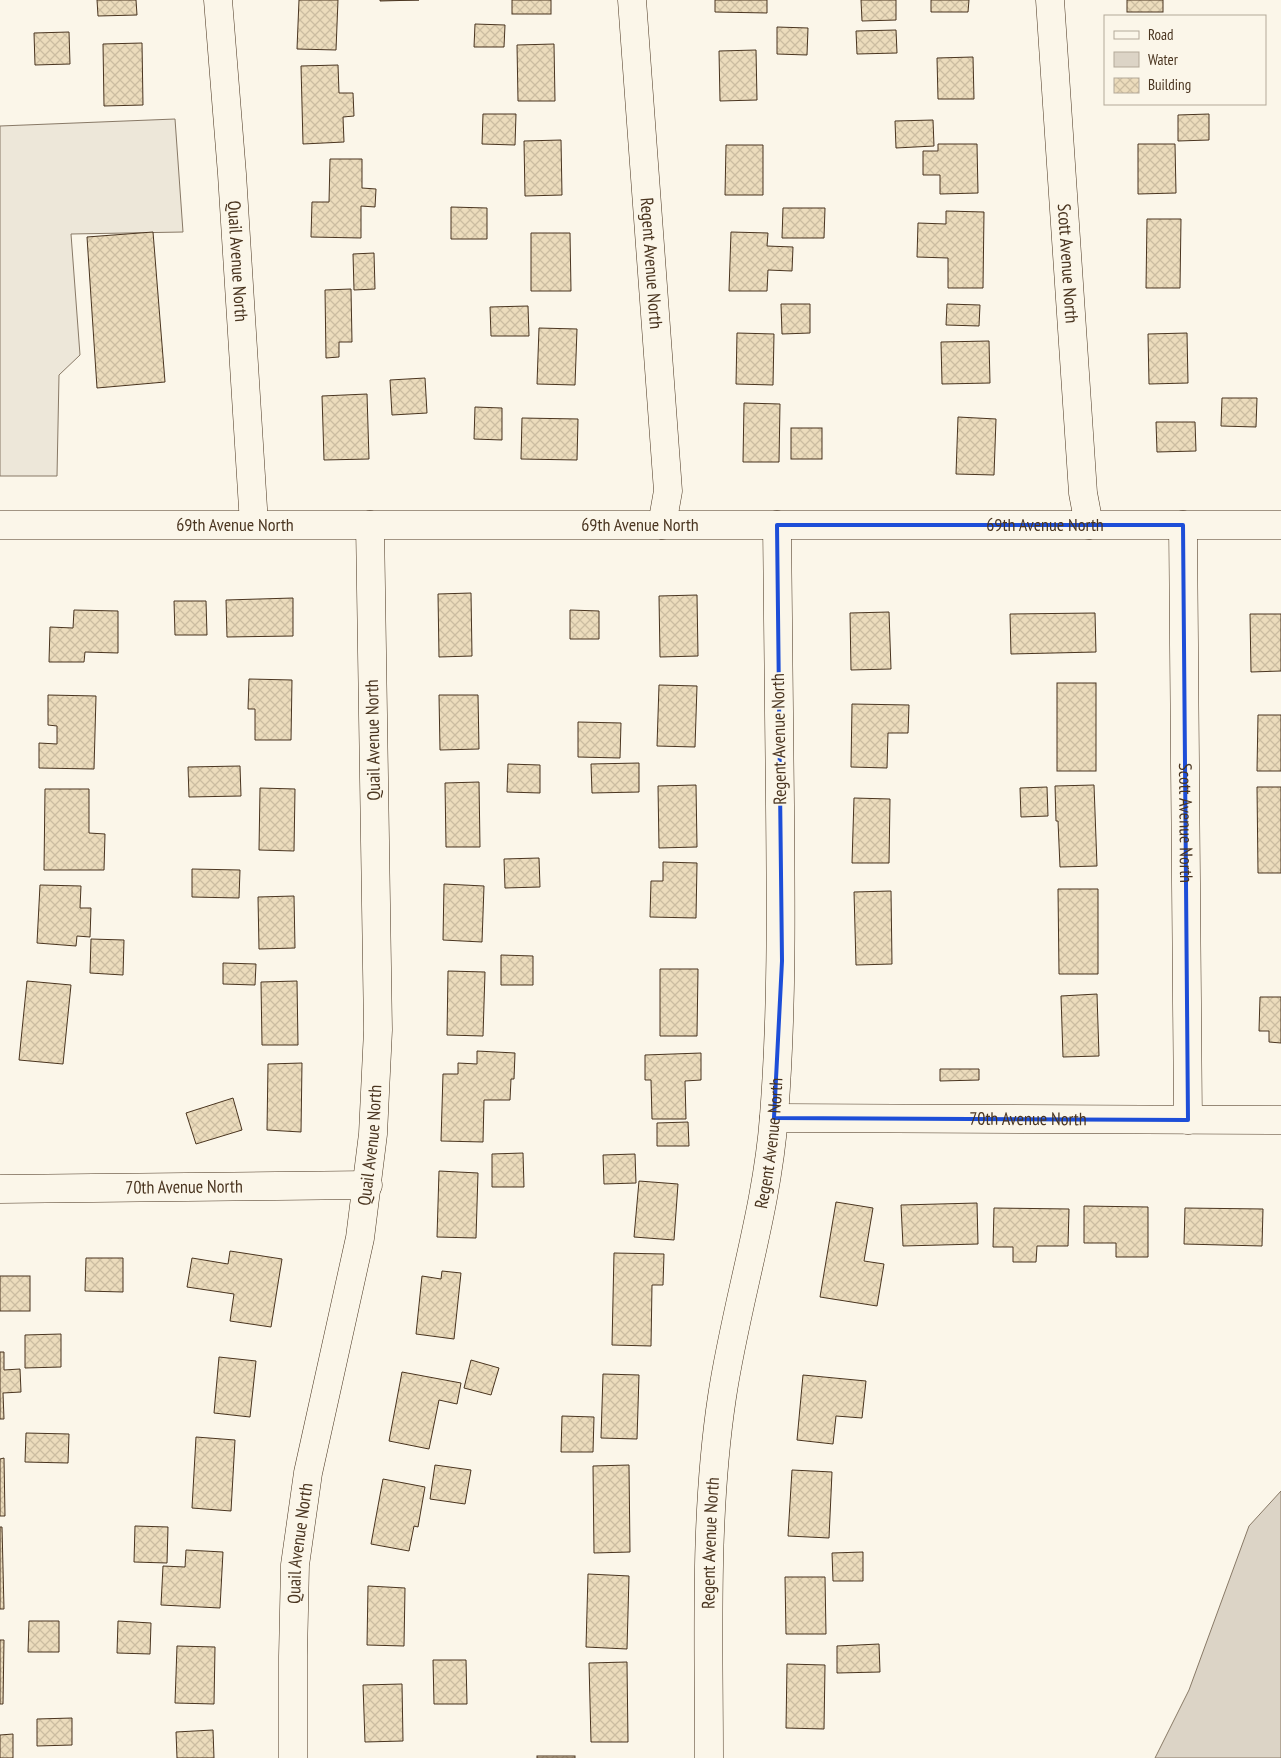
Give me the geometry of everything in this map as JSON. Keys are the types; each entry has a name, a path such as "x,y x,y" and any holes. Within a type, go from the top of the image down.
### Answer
{"street":[{"name":"Quail Avenue North","path":"218,0 232,174 254,524"},
{"name":"Regent Avenue North","path":"632,0 668,491 662,525"},
{"name":"Scott Avenue North","path":"1050,0 1083,493 1089,525"},
{"name":"69th Avenue North","path":"0,525 1281,526"},
{"name":"Quail Avenue North","path":"293,1758 295,1565 308,1473 360,1238 373,1134 378,1030 370,525"},
{"name":"Regent Avenue North","path":"709,1758 709,1581 712,1489 722,1398 766,1178 774,1118 782,961 777,525"},
{"name":"Scott Avenue North","path":"1183,525 1188,1120"},
{"name":"70th Avenue North","path":"774,1118 1281,1120"},
{"name":"70th Avenue North","path":"0,1189 368,1185"}],"highlighted area":[{"path":"777,525 1183,525 1188,1120 774,1118 782,961"}],"shaded area":[{"path":"175,119 183,232 71,234 80,355 59,375 57,476 0,476 0,126"}],"water":[{"path":"1281,1491 1281,1758 1155,1758 1189,1690 1249,1526"}],"building":[{"path":"97,0 136,0 137,15 98,16"},
{"path":"299,0 338,0 336,50 297,49"},
{"path":"380,0 419,0 380,1"},
{"path":"512,0 551,0 551,14 512,14"},
{"path":"715,0 767,0 767,13 715,12"},
{"path":"861,0 896,0 896,20 862,21"},
{"path":"931,0 969,0 968,12 931,12"},
{"path":"1127,0 1163,0 1163,12 1127,12"},
{"path":"475,24 505,25 504,47 474,47"},
{"path":"777,27 808,28 807,55 777,54"},
{"path":"896,30 897,53 857,54 856,31"},
{"path":"69,32 70,64 35,65 34,33"},
{"path":"142,43 143,105 104,106 103,44"},
{"path":"554,44 555,101 518,101 517,45"},
{"path":"756,50 757,100 720,101 719,51"},
{"path":"973,57 974,99 938,99 937,58"},
{"path":"338,65 339,93 353,93 354,116 343,117 344,142 303,144 301,66"},
{"path":"483,114 516,114 515,145 482,144"},
{"path":"1209,114 1209,140 1178,141 1178,115"},
{"path":"933,120 934,146 896,148 895,121"},
{"path":"561,140 562,195 525,196 524,141"},
{"path":"938,144 977,144 978,193 940,194 940,175 923,175 923,151 938,151"},
{"path":"1138,144 1175,144 1176,193 1138,194"},
{"path":"726,145 763,145 763,195 725,195"},
{"path":"330,159 362,159 362,188 376,189 375,207 361,206 361,238 311,237 312,202 329,202"},
{"path":"451,207 487,208 487,239 451,239"},
{"path":"783,208 825,208 824,238 782,238"},
{"path":"946,211 984,212 983,288 948,288 948,258 917,257 918,223 946,224"},
{"path":"1147,219 1181,219 1180,288 1146,288"},
{"path":"153,232 165,382 97,388 87,237"},
{"path":"731,232 768,233 767,246 793,247 792,271 768,270 767,291 729,291"},
{"path":"531,233 570,233 571,291 531,291"},
{"path":"374,253 375,289 354,290 353,254"},
{"path":"351,289 352,342 339,342 339,357 326,358 325,290"},
{"path":"781,304 810,304 810,333 782,334"},
{"path":"947,304 980,305 979,326 946,325"},
{"path":"528,306 529,336 491,336 490,307"},
{"path":"539,328 577,329 575,385 537,384"},
{"path":"737,333 774,334 773,385 736,384"},
{"path":"1187,333 1188,383 1149,384 1148,334"},
{"path":"989,341 990,383 942,384 941,342"},
{"path":"425,378 427,413 392,415 390,380"},
{"path":"367,394 369,459 324,460 322,396"},
{"path":"1222,398 1257,398 1256,427 1221,426"},
{"path":"744,403 780,404 779,462 743,462"},
{"path":"475,407 502,408 502,440 474,439"},
{"path":"958,417 996,419 994,475 956,474"},
{"path":"522,418 578,419 577,460 521,459"},
{"path":"1156,422 1195,422 1196,451 1157,452"},
{"path":"791,428 822,428 822,459 791,459"},
{"path":"471,593 472,656 439,657 438,594"},
{"path":"697,595 698,656 660,657 659,596"},
{"path":"293,598 293,636 227,637 226,600"},
{"path":"174,601 206,601 207,635 175,635"},
{"path":"74,610 118,611 118,653 85,652 84,662 49,662 50,627 73,628"},
{"path":"570,610 599,611 599,639 570,639"},
{"path":"889,612 891,669 851,670 850,613"},
{"path":"1095,613 1096,652 1011,654 1010,614"},
{"path":"1250,614 1281,614 1281,671 1251,672"},
{"path":"249,679 292,680 291,740 255,740 255,709 248,709"},
{"path":"1057,683 1096,683 1096,771 1057,771"},
{"path":"659,685 697,686 695,747 657,746"},
{"path":"48,695 96,696 94,769 39,768 39,743 57,744 57,726 48,725"},
{"path":"439,695 478,695 479,749 440,750"},
{"path":"852,704 909,705 908,733 888,733 887,768 851,767"},
{"path":"1258,715 1281,715 1281,771 1257,771"},
{"path":"578,722 621,723 620,758 578,757"},
{"path":"639,763 639,792 592,793 591,764"},
{"path":"508,764 540,765 540,793 507,792"},
{"path":"240,766 241,796 189,797 188,767"},
{"path":"479,782 480,847 446,847 445,783"},
{"path":"696,785 697,847 659,848 658,786"},
{"path":"1094,785 1097,866 1060,867 1055,786"},
{"path":"1047,787 1048,816 1021,817 1020,788"},
{"path":"1257,787 1281,787 1281,873 1258,873"},
{"path":"260,788 295,789 294,851 259,850"},
{"path":"45,789 89,789 89,833 105,834 104,870 44,870"},
{"path":"854,798 890,799 889,863 852,863"},
{"path":"539,858 540,887 505,888 504,859"},
{"path":"663,862 697,863 696,918 650,917 651,881 663,881"},
{"path":"192,869 240,870 239,898 192,897"},
{"path":"444,884 484,886 482,942 443,940"},
{"path":"40,885 81,886 80,908 91,908 90,937 77,936 76,946 37,943"},
{"path":"1058,889 1098,889 1098,974 1059,974"},
{"path":"891,891 892,964 856,965 854,892"},
{"path":"294,896 295,948 259,949 258,897"},
{"path":"91,939 124,940 123,975 90,973"},
{"path":"501,955 533,956 533,985 501,985"},
{"path":"223,963 256,964 255,985 223,984"},
{"path":"660,969 698,969 697,1036 660,1036"},
{"path":"448,971 485,972 483,1036 447,1035"},
{"path":"27,981 71,985 63,1064 19,1060"},
{"path":"297,981 298,1045 262,1045 261,982"},
{"path":"1097,994 1099,1056 1063,1057 1061,996"},
{"path":"1260,997 1281,997 1281,1043 1269,1042 1269,1031 1259,1031"},
{"path":"477,1051 515,1053 514,1079 511,1079 510,1100 484,1100 483,1142 441,1141 443,1074 458,1074 458,1063 477,1064"},
{"path":"701,1053 701,1080 685,1081 686,1119 652,1119 651,1080 645,1080 645,1055"},
{"path":"302,1063 301,1132 267,1130 268,1064"},
{"path":"940,1069 979,1069 979,1080 940,1081"},
{"path":"233,1098 242,1130 196,1144 186,1113"},
{"path":"688,1122 689,1146 657,1146 657,1123"},
{"path":"523,1153 524,1187 492,1187 492,1154"},
{"path":"635,1154 636,1183 604,1184 603,1155"},
{"path":"439,1171 478,1173 476,1238 437,1237"},
{"path":"639,1181 678,1184 674,1240 634,1237"},
{"path":"836,1202 873,1208 864,1261 884,1264 877,1306 820,1297"},
{"path":"977,1203 978,1244 903,1246 901,1205"},
{"path":"1084,1206 1148,1207 1148,1257 1116,1257 1116,1243 1084,1243"},
{"path":"994,1208 1069,1209 1068,1246 1037,1246 1036,1262 1013,1262 1013,1247 993,1247"},
{"path":"1185,1208 1263,1209 1262,1246 1184,1244"},
{"path":"230,1251 282,1259 271,1327 230,1321 234,1294 187,1287 192,1258 228,1264"},
{"path":"614,1253 664,1254 663,1285 652,1285 651,1346 612,1345"},
{"path":"86,1258 123,1258 123,1292 85,1291"},
{"path":"442,1271 461,1273 454,1339 416,1334 422,1276 441,1279"},
{"path":"0,1276 30,1276 30,1311 0,1311"},
{"path":"61,1334 61,1367 25,1368 25,1335"},
{"path":"0,1352 4,1352 4,1370 20,1369 21,1392 3,1393 4,1419 0,1419"},
{"path":"219,1357 256,1361 250,1417 214,1413"},
{"path":"471,1360 499,1368 491,1395 464,1388"},
{"path":"402,1372 461,1383 457,1404 439,1400 429,1449 389,1441"},
{"path":"603,1374 639,1375 637,1439 601,1438"},
{"path":"803,1375 866,1381 862,1418 836,1416 833,1444 797,1440"},
{"path":"562,1416 594,1417 593,1452 561,1452"},
{"path":"26,1433 69,1434 68,1463 25,1462"},
{"path":"196,1437 235,1440 231,1511 192,1508"},
{"path":"4,1458 5,1516 0,1516 0,1459"},
{"path":"435,1465 471,1470 465,1504 430,1499"},
{"path":"629,1465 630,1552 594,1553 593,1466"},
{"path":"792,1470 832,1472 829,1538 788,1536"},
{"path":"383,1479 425,1487 418,1527 414,1526 409,1551 371,1544"},
{"path":"135,1526 168,1527 167,1563 134,1562"},
{"path":"0,1527 2,1527 4,1609 0,1609"},
{"path":"186,1550 223,1552 220,1608 161,1605 163,1566 185,1567"},
{"path":"863,1552 863,1581 833,1581 832,1553"},
{"path":"588,1574 629,1576 627,1649 586,1647"},
{"path":"785,1577 825,1577 826,1634 786,1634"},
{"path":"368,1586 405,1588 404,1646 367,1645"},
{"path":"29,1621 59,1621 59,1652 28,1652"},
{"path":"118,1621 151,1623 150,1654 117,1653"},
{"path":"0,1640 4,1640 3,1704 0,1704"},
{"path":"879,1644 880,1672 837,1673 837,1646"},
{"path":"177,1646 215,1647 214,1704 175,1703"},
{"path":"433,1660 466,1660 467,1704 434,1704"},
{"path":"627,1662 628,1742 591,1742 589,1663"},
{"path":"787,1664 825,1665 824,1729 786,1728"},
{"path":"402,1684 403,1741 365,1742 363,1685"},
{"path":"72,1718 72,1745 37,1746 37,1719"},
{"path":"213,1730 214,1758 177,1758 176,1732"},
{"path":"13,1734 13,1758 0,1758 0,1735"},
{"path":"537,1756 575,1756 575,1758 537,1758"}]}
